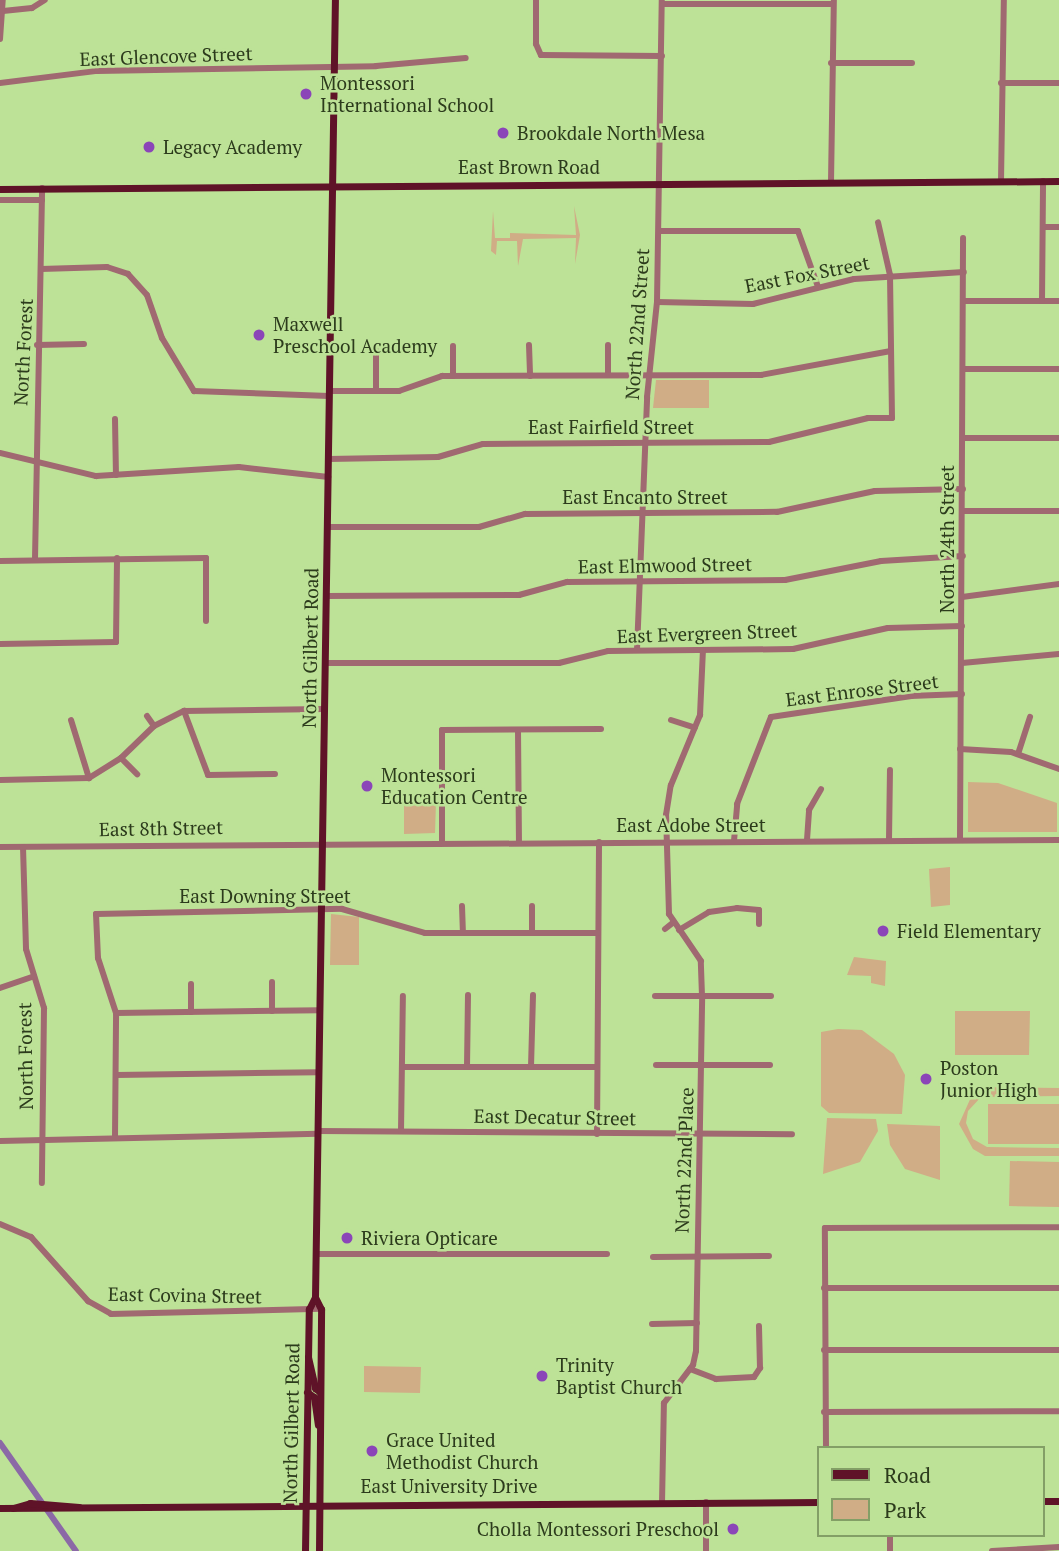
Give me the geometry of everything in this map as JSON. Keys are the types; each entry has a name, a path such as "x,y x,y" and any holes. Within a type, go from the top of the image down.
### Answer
{"main road":[{"name":"North Gilbert Road","path":"305,1551 309,1309 315,1297 316,1254 335,0"},
{"name":"East Brown Road","path":"0,189 333,183 1059,181"},
{"name":"North Gilbert Road","path":"315,1297 321,1309 320,1551"},
{"path":"308,1356 320,1392"},
{"path":"307,1392 314,1397 320,1429"},
{"name":"East University Drive","path":"0,1508 57,1511 79,1507 305,1502 818,1502"},
{"name":"East University Drive","path":"13,1508 30,1503 79,1507"}],"street":[{"path":"0,38 3,0"},
{"path":"3,11 46,0"},
{"path":"536,0 539,53 662,56"},
{"path":"1001,181 1004,0"},
{"path":"662,2 834,2 831,182"},
{"name":"North 22nd Street","path":"637,650 646,443 660,231 662,2"},
{"name":"East Glencove Street","path":"0,83 97,71 334,66 466,58"},
{"path":"831,63 912,63"},
{"path":"1001,83 1059,83"},
{"path":"1042,301 1043,181"},
{"name":"North Forest","path":"35,559 42,188"},
{"path":"0,200 42,200"},
{"path":"41,269 107,267 128,274 147,295 162,338 194,391 330,394 399,391 453,376 761,375 891,351 890,275 878,222"},
{"path":"1043,227 1059,227"},
{"path":"660,231 799,231 818,287"},
{"name":"North 24th Street","path":"960,840 963,238"},
{"name":"East Fox Street","path":"657,302 753,304 818,287 890,275 964,272"},
{"path":"964,301 1059,301"},
{"path":"37,345 84,344"},
{"path":"529,345 530,376"},
{"path":"608,345 608,375"},
{"path":"376,346 376,391"},
{"path":"453,346 453,376"},
{"name":"East Fairfield Street","path":"328,459 438,457 483,443 769,442 868,418 892,418 891,351"},
{"path":"963,369 1059,369"},
{"path":"115,419 116,475"},
{"path":"963,438 1059,438"},
{"path":"0,453 37,459 82,473 116,475 239,467 328,477"},
{"name":"East Encanto Street","path":"327,527 480,527 525,514 777,512 875,491 963,489"},
{"path":"963,511 1059,511"},
{"name":"East Elmwood Street","path":"326,596 519,595 567,582 785,580 881,561 962,556"},
{"path":"0,644 116,642 117,558"},
{"path":"0,561 206,558 206,621"},
{"path":"962,597 1059,584"},
{"name":"East Evergreen Street","path":"325,663 559,663 637,650 793,649 888,628 962,626"},
{"name":"North 22nd Place","path":"690,1369 696,1323 702,1065 701,961 674,922 668,907 667,841 671,785 695,728 703,694 703,650"},
{"path":"962,663 1059,654"},
{"name":"East Enrose Street","path":"734,841 737,804 771,717 911,696 962,694"},
{"path":"0,780 89,778 121,758 154,726 184,711 324,709"},
{"path":"184,711 208,775 275,774"},
{"path":"146,716 154,726"},
{"path":"1018,754 1030,717"},
{"path":"71,720 89,778"},
{"path":"671,720 695,728"},
{"path":"442,842 442,730 601,729"},
{"path":"518,730 519,842"},
{"path":"960,749 1018,754 1059,769"},
{"path":"121,758 137,774"},
{"path":"889,840 890,770"},
{"path":"807,841 809,810 821,789"},
{"name":"East Adobe Street","path":"322,842 1059,840"},
{"name":"East 8th Street","path":"0,847 322,842"},
{"path":"597,1135 600,842"},
{"name":"North Forest","path":"23,847 26,949 44,1008 42,1183"},
{"path":"463,906 463,933"},
{"path":"532,906 532,933"},
{"path":"679,930 709,912 737,908 759,910 759,924"},
{"name":"East Downing Street","path":"116,1013 98,958 96,914 321,909 361,912 421,932 598,933"},
{"path":"665,929 674,922"},
{"path":"0,988 34,976"},
{"path":"272,982 272,1011"},
{"path":"191,985 191,1012"},
{"path":"467,1067 468,995"},
{"path":"531,1067 533,995"},
{"path":"401,1131 403,996"},
{"path":"656,996 771,996"},
{"path":"115,1137 116,1013 320,1010"},
{"path":"656,1065 770,1065"},
{"path":"402,1067 597,1067"},
{"path":"116,1075 319,1072"},
{"name":"East Decatur Street","path":"0,1142 401,1131 597,1135 792,1134"},
{"name":"East Covina Street","path":"0,1224 31,1237 88,1301 111,1314 321,1309"},
{"path":"826,1446 825,1228 1059,1227"},
{"path":"316,1254 607,1254"},
{"path":"653,1256 769,1256"},
{"path":"824,1288 1059,1288"},
{"path":"652,1324 696,1323"},
{"path":"662,1503 663,1395 690,1369 716,1379 754,1377 760,1368 758,1326"},
{"path":"824,1350 1059,1350"},
{"path":"824,1412 1059,1411"},
{"path":"706,1503 706,1551"},
{"path":"992,1551 1059,1547"}],"green space":[{"path":"574,206 580,235 575,264 576,238 523,239 518,266 517,241 497,241 496,255 491,251 493,211 495,238 510,238 510,233 576,235"},
{"path":"656,380 709,380 709,408 653,408"},
{"path":"968,782 998,783 1057,803 1057,832 968,832"},
{"path":"404,802 436,802 435,833 404,834"},
{"path":"950,867 950,905 931,907 929,869"},
{"path":"331,914 359,917 359,965 330,965"},
{"path":"854,957 886,961 885,986 871,983 871,976 847,975"},
{"path":"955,1011 1030,1011 1029,1055 955,1055"},
{"path":"838,1029 862,1030 894,1054 905,1075 902,1114 829,1113 821,1106 821,1032"},
{"path":"956,1087 1059,1088 1059,1096 981,1097 968,1111 966,1123 973,1139 987,1147 1059,1148 1059,1156 985,1156 973,1149 959,1124 972,1095 956,1094"},
{"path":"988,1104 1059,1104 1059,1144 988,1144"},
{"path":"827,1118 876,1119 878,1131 860,1162 823,1174"},
{"path":"887,1124 940,1126 940,1180 905,1169 890,1145"},
{"path":"1010,1161 1059,1162 1059,1207 1009,1206"},
{"path":"364,1366 421,1367 420,1393 364,1392"}],"waterway":[{"path":"0,1443 76,1551"}],"place":[{"name":"Montessori International School","path":"306,94"},
{"name":"Brookdale North Mesa","path":"503,133"},
{"name":"Legacy Academy","path":"149,147"},
{"name":"Maxwell Preschool Academy","path":"259,335"},
{"name":"Montessori Education Centre","path":"367,786"},
{"name":"Field Elementary","path":"883,931"},
{"name":"Poston Junior High","path":"926,1079"},
{"name":"Riviera Opticare","path":"347,1238"},
{"name":"Trinity Baptist Church","path":"542,1376"},
{"name":"Grace United Methodist Church","path":"372,1451"},
{"name":"Cholla Montessori Preschool","path":"733,1529"}]}
